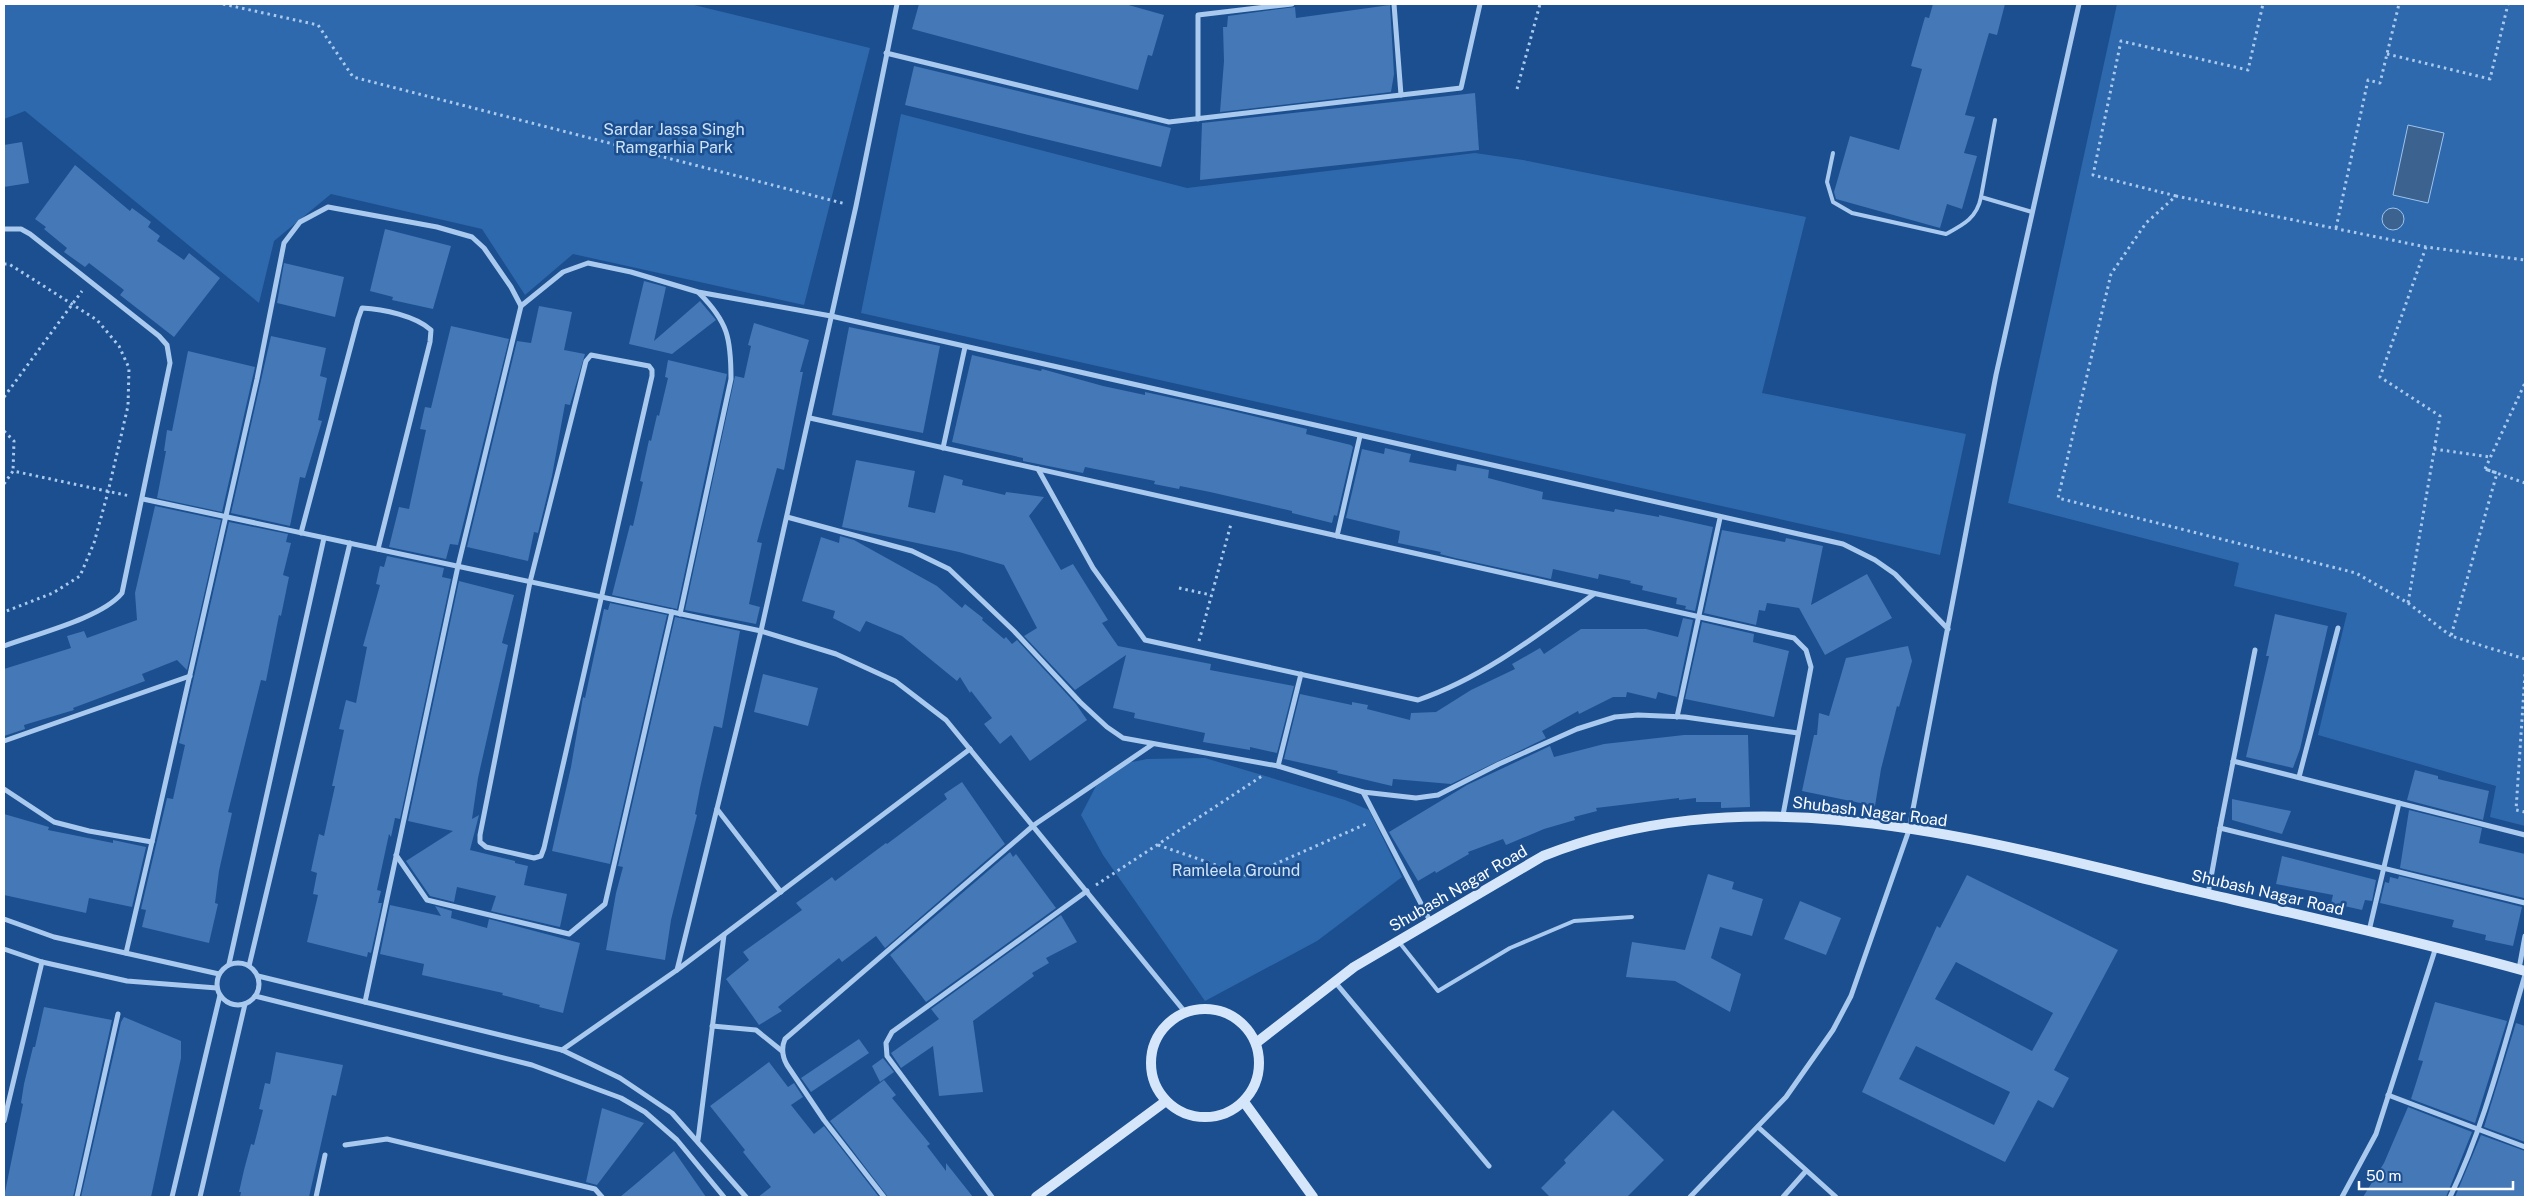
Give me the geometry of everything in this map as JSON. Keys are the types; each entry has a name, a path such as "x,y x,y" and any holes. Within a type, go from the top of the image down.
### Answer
{"street":[{"path":"677,970 761,631 810,418 897,4"},
{"path":"1198,119 1198,15 1292,4"},
{"path":"1394,4 1401,95"},
{"path":"886,53 1169,122 1461,88 1480,4"},
{"path":"1690,1197 1786,1097 1833,1030 1851,996 1910,830 1996,375 2079,4"},
{"path":"126,953 257,379 284,243 300,222 328,207 344,208 437,227 472,237 484,248 511,287 521,306"},
{"path":"4,229 21,229 30,234 159,336 167,345 170,353 170,363 143,499 122,593 114,603 98,612 4,646"},
{"path":"365,1002 458,566 521,306 563,272 588,263 631,272 698,292 831,316 1720,518 1843,544 1875,560 1895,574 1948,629"},
{"path":"680,614 731,379 731,354 725,325 715,308 698,292"},
{"path":"301,533 358,319 362,308 373,308 423,323 431,330 430,342 378,549"},
{"path":"944,448 965,347"},
{"path":"590,355 599,355 649,366 652,370 601,597 541,856 534,858 486,847 480,842 480,835 530,582 586,361 590,355"},
{"path":"810,418 1794,638 1801,643 1810,658 1811,667 1783,815"},
{"path":"1337,536 1360,436"},
{"path":"1038,469 1093,568 1145,640 1418,700 1449,690 1523,646 1594,594"},
{"path":"143,499 761,631 836,654 895,681 946,720 1034,825 1185,1012"},
{"path":"787,517 912,551 949,569 968,584 1060,681 1107,727 1123,738 1278,766 1363,792 1403,798 1438,795 1499,764 1595,723 1615,717 1638,715 1676,717 1798,733"},
{"path":"1676,717 1720,518"},
{"path":"229,964 236,963 249,966 258,976 259,983 255,996 244,1004 231,1004 220,995 217,988 219,974 229,964 324,538"},
{"path":"249,966 350,544"},
{"path":"396,855 427,900 569,934 605,904 672,612"},
{"path":"2299,777 2338,628"},
{"path":"2208,894 2232,761 2255,650"},
{"path":"1278,766 1301,674"},
{"path":"4,741 190,676"},
{"path":"884,1197 824,1120 783,1058 782,1050 785,1038 1034,825 1153,744"},
{"path":"562,1050 677,970 970,749"},
{"path":"2232,761 2525,835"},
{"path":"4,789 54,822 89,831 152,842"},
{"path":"1363,792 1430,921"},
{"path":"2369,931 2399,803"},
{"path":"718,809 780,892"},
{"name":"Shubash Nagar Road","path":"1256,1043 1335,981 1398,940 1543,856 1571,845 1680,821 1783,815 1835,819 1998,844 2436,947 2523,971"},
{"path":"2220,828 2525,903"},
{"path":"992,1197 887,1056 886,1043 892,1032 1087,891"},
{"path":"4,919 54,937 219,974"},
{"path":"698,1140 724,935"},
{"path":"2450,1197 2477,1130 2523,971 2525,936"},
{"path":"2342,1197 2376,1134 2436,947"},
{"path":"4,949 42,962 127,980 217,988"},
{"path":"4,1121 42,962"},
{"path":"258,976 562,1050 620,1078 672,1113 698,1140 746,1197"},
{"path":"1335,981 1489,1166"},
{"path":"172,1197 220,995"},
{"path":"255,996 532,1065 621,1098 645,1112 677,1140 724,1197"},
{"path":"200,1197 244,1004"},
{"path":"1206,1008 1227,1013 1244,1025 1256,1043 1260,1064 1256,1085 1244,1102 1226,1114 1205,1118 1184,1113 1166,1101 1154,1083 1150,1062 1154,1041 1167,1024 1185,1012 1206,1008"},
{"path":"77,1197 118,1014"},
{"path":"712,1026 756,1030 782,1050"},
{"path":"2388,1095 2525,1147"},
{"path":"1036,1197 1166,1101"},
{"path":"1244,1102 1313,1197"},
{"path":"1758,1127 1836,1197"},
{"path":"344,1145 387,1139 595,1189 602,1197"},
{"path":"316,1197 325,1155"},
{"path":"1783,1197 1806,1170"}],"lane":[{"path":"1833,153 1828,182 1833,202 1852,213 1946,234 1969,221 1979,206 1995,120"},
{"path":"1981,197 2032,212"},
{"path":"1398,940 1438,991 1510,948 1574,921 1632,917"}],"path":[{"path":"223,4 318,25 352,77 856,206"},
{"path":"1517,89 1540,4"},
{"path":"2263,4 2248,70 2121,41 2093,175 2176,196 2426,247 2525,260"},
{"path":"2336,228 2368,80 2380,83 2399,4"},
{"path":"2387,54 2490,79 2508,4"},
{"path":"2176,196 2146,223 2111,274 2058,498 2356,573 2408,603 2451,636 2525,659"},
{"path":"2408,603 2440,416 2380,377 2426,247"},
{"path":"4,264 9,264 96,320 119,346 129,368 128,406 108,492 94,543 80,576 53,594 4,612"},
{"path":"4,397 90,281"},
{"path":"2485,469 2525,383"},
{"path":"4,431 14,441 14,471 4,484"},
{"path":"2434,449 2490,456"},
{"path":"2451,636 2497,473 2485,469"},
{"path":"2485,469 2525,483"},
{"path":"14,471 143,499"},
{"path":"1196,651 1234,513"},
{"path":"1179,588 1211,595"},
{"path":"2525,674 2516,810 2525,812"},
{"path":"1087,891 1278,766"},
{"path":"1158,845 1248,876 1377,818"}],"green space":[{"name":"Sardar Jassa Singh Ramgarhia Park","path":"4,4 690,4 870,48 804,305 573,254 525,295 482,229 331,194 274,241 259,303 25,111 4,119"},
{"path":"2117,4 2525,4 2525,826 2490,817 2496,786 2318,735 2347,613 2234,586 2239,563 2008,503"},
{"path":"901,114 1187,188 1475,153 1523,160 1806,217 1762,393 1966,434 1940,555 861,313"},
{"name":"Ramleela Ground","path":"1205,758 1345,800 1369,810 1402,877 1317,941 1205,1001 1103,855 1081,815 1096,786 1127,763 1147,759"}],"shaded area":[{"path":"2408,125 2444,133 2428,203 2393,195"},
{"path":"2389,208 2397,208 2404,215 2404,223 2397,230 2389,230 2382,223 2382,215"}],"building":[{"path":"919,4 1125,4 1164,15 1152,56 1148,55 1138,90 912,29"},
{"path":"1933,4 2005,4 1997,35 1989,33 1965,115 1975,117 1964,153 1977,156 1962,209 1947,204 1940,228 1836,199 1834,192 1850,136 1899,150 1922,69 1911,66 1925,17 1929,18"},
{"path":"1390,5 1394,74 1391,92 1220,112 1224,61 1223,27 1227,27 1228,16 1295,7 1296,18"},
{"path":"914,66 1171,128 1161,167 905,105"},
{"path":"1475,93 1479,150 1200,180 1202,123"},
{"path":"22,142 29,183 4,187 4,145"},
{"path":"75,165 130,211 132,208 151,222 148,227 160,236 157,241 184,260 189,253 220,278 174,337 120,295 124,290 89,263 85,267 64,252 67,248 35,219"},
{"path":"385,229 451,246 433,309 392,300 393,297 370,291"},
{"path":"284,263 344,277 335,317 277,303"},
{"path":"644,281 666,287 654,341 700,301 716,320 672,354 629,344"},
{"path":"539,306 572,312 564,350 585,354 570,405 565,404 552,476 538,533 534,532 528,561 467,547 517,341 531,343"},
{"path":"754,323 809,340 800,372 803,372 784,470 777,468 757,542 762,543 749,604 760,607 756,624 685,610 735,376 744,378 751,346 748,345"},
{"path":"451,326 509,339 458,545 450,544 446,559 389,547 399,507 409,509 426,430 420,429 425,407 431,408"},
{"path":"849,327 940,346 923,433 832,415"},
{"path":"271,336 326,348 320,376 327,378 318,420 322,421 305,478 300,477 290,526 231,513"},
{"path":"188,351 255,367 222,512 157,498 166,451 164,451 167,430 172,431"},
{"path":"972,355 1041,371 1042,369 1103,386 1145,395 1145,392 1228,410 1307,429 1306,434 1351,445 1353,447 1337,516 1334,515 1332,523 1292,513 1292,511 1210,492 1180,486 1179,489 1154,484 1155,481 1085,467 1083,473 1023,461 1023,458 952,442"},
{"path":"668,360 727,374 677,609 612,595 630,525 633,526 643,482 640,481 649,440 651,441 657,415 659,416 668,378 665,377"},
{"path":"1385,448 1411,454 1409,462 1456,471 1457,464 1489,470 1488,478 1543,492 1542,499 1614,512 1615,509 1659,517 1659,515 1713,527 1695,611 1685,609 1686,606 1676,604 1677,598 1642,590 1643,586 1630,583 1631,581 1599,574 1598,579 1553,569 1551,579 1455,558 1440,554 1441,552 1398,543 1400,531 1346,518 1362,449 1384,454"},
{"path":"856,460 915,471 908,507 935,513 944,475 963,480 962,485 1005,495 1006,492 1044,497 1029,516 1061,570 1073,564 1108,620 1102,623 1118,646 1211,664 1210,670 1294,686 1277,753 1250,747 1250,750 1203,742 1205,733 1134,718 1135,713 1113,708 1126,655 1075,690 1024,636 1037,628 1004,565 959,552 842,527"},
{"path":"155,506 221,520 187,670 177,660 142,674 145,681 73,708 74,710 24,725 25,729 4,736 4,669 71,648 67,636 84,631 87,638 137,620 135,593"},
{"path":"229,522 288,534 286,542 291,543 283,575 289,577 281,616 279,615 266,681 261,680 228,812 232,813 219,871 215,903 218,904 209,943 142,927 146,910 141,909 167,798 173,799 185,745 179,743"},
{"path":"1722,530 1785,542 1786,538 1823,546 1811,605 1867,574 1892,618 1825,655 1799,608 1767,603 1765,611 1759,610 1756,625 1704,613"},
{"path":"840,536 854,540 937,586 962,608 965,604 983,618 982,620 1004,639 1006,637 1012,644 1017,640 1076,704 1087,720 1030,761 1011,735 1000,744 984,724 992,718 971,691 970,693 960,677 957,681 902,636 866,621 860,632 833,618 835,611 802,601 821,537 839,543"},
{"path":"387,556 444,568 442,577 451,579 400,819 395,818 391,837 389,834 377,890 381,891 378,903 382,903 371,953 368,952 367,957 307,942 318,895 313,894 317,873 311,871 319,834 324,836 335,786 332,786 344,730 339,729 346,700 356,703 367,647 363,646 380,585 376,584 380,566 384,567"},
{"path":"459,581 514,595 502,643 508,645 478,778 472,819 479,815 470,850 528,866 524,885 567,894 560,927 491,911 496,896 457,887 454,902 430,896 406,861 453,831 408,821"},
{"path":"610,603 667,615 610,864 552,851 571,767 583,697 585,698 604,609 608,610"},
{"path":"2275,614 2328,626 2300,749 2293,768 2246,757 2269,656 2266,656"},
{"path":"675,617 740,631 722,728 714,726 695,814 697,815 671,920 665,960 606,950 616,893 623,867 618,866"},
{"path":"1683,618 1693,620 1677,697 1658,692 1656,699 1627,692 1626,697 1613,697 1579,714 1578,711 1542,731 1546,738 1451,784 1393,779 1392,786 1284,759 1300,694 1352,705 1352,702 1368,705 1367,709 1410,720 1411,713 1436,712 1471,690 1515,669 1512,664 1540,648 1544,654 1581,629 1646,629 1678,637"},
{"path":"1702,622 1754,634 1753,642 1789,651 1774,717 1685,699"},
{"path":"1908,646 1912,661 1899,707 1897,706 1881,769 1875,806 1802,791 1814,735 1817,735 1819,713 1829,716 1846,658"},
{"path":"763,674 818,688 808,726 754,712"},
{"path":"1684,735 1748,735 1750,807 1721,808 1721,802 1696,802 1696,798 1679,800 1679,798 1596,808 1597,811 1574,817 1575,820 1544,829 1506,845 1503,839 1468,852 1469,854 1418,881 1389,832 1467,785 1550,746 1554,757 1604,744"},
{"path":"2415,770 2438,776 2438,779 2489,791 2483,820 2407,800"},
{"path":"962,782 1005,844 885,948 876,936 842,962 839,958 778,1007 782,1011 759,1025 726,979 749,960 743,952 802,910 796,903 832,877 835,881 887,844 947,799 944,794"},
{"path":"2232,799 2291,811 2282,834 2232,820"},
{"path":"2409,810 2482,828 2479,843 2525,854 2524,898 2400,868"},
{"path":"4,814 49,827 48,830 113,843 113,840 146,847 132,907 89,898 86,913 4,895"},
{"path":"1010,852 1013,857 1016,854 1056,908 926,1002 890,955"},
{"path":"2282,856 2376,880 2372,901 2365,900 2362,910 2331,903 2333,895 2276,884"},
{"path":"1708,874 1734,882 1732,889 1763,899 1752,936 1720,927 1711,958 1741,974 1730,1012 1675,981 1626,977 1632,942 1685,950"},
{"path":"1967,875 2118,950 2054,1070 2069,1078 2053,1108 2038,1100 2005,1162 1862,1092 1937,926 1940,928","holes":["1956,962 2053,1013 2032,1051 1935,999","1916,1046 2010,1092 1994,1125 1899,1079"]},
{"path":"2399,876 2522,907 2513,946 2485,940 2486,935 2452,927 2454,920 2380,903 2385,882 2389,883 2390,877 2398,879"},
{"path":"1800,901 1841,918 1826,955 1784,939"},
{"path":"390,905 441,916 435,906 452,911 451,918 487,928 489,919 580,943 563,1013 502,995 503,993 422,975 424,964 380,954"},
{"path":"1061,915 1077,942 1046,958 1049,963 1032,973 1034,976 973,1021 983,1092 939,1096 933,1046 901,1068 891,1053 939,1019 931,1009"},
{"path":"2435,1002 2507,1021 2475,1123 2411,1099 2423,1061 2418,1060"},
{"path":"44,1007 112,1020 73,1197 4,1197 23,1104 21,1103 24,1084"},
{"path":"124,1017 181,1041 181,1058 151,1197 81,1197 121,1022"},
{"path":"2516,1023 2525,1026 2525,1142 2484,1127"},
{"path":"859,1039 869,1053 811,1092 801,1078"},
{"path":"276,1052 343,1065 336,1096 332,1095 309,1197 240,1197 241,1192 239,1192 244,1170 251,1144 254,1145 263,1110 259,1109 265,1083 270,1084"},
{"path":"883,1058 894,1072 880,1082 872,1066"},
{"path":"769,1062 788,1087 794,1083 803,1097 791,1105 814,1134 824,1126 879,1197 758,1197 771,1187 710,1106"},
{"path":"884,1080 896,1095 892,1098 930,1144 927,1146 946,1171 946,1163 973,1197 888,1197 830,1121"},
{"path":"2408,1107 2472,1132 2446,1197 2363,1197 2384,1163"},
{"path":"602,1108 644,1123 597,1185 586,1182"},
{"path":"1613,1110 1664,1160 1627,1197 1550,1197 1541,1188 1566,1163 1564,1160"},
{"path":"2481,1135 2525,1151 2525,1197 2455,1197"},
{"path":"674,1151 706,1197 620,1197 638,1182"}]}
